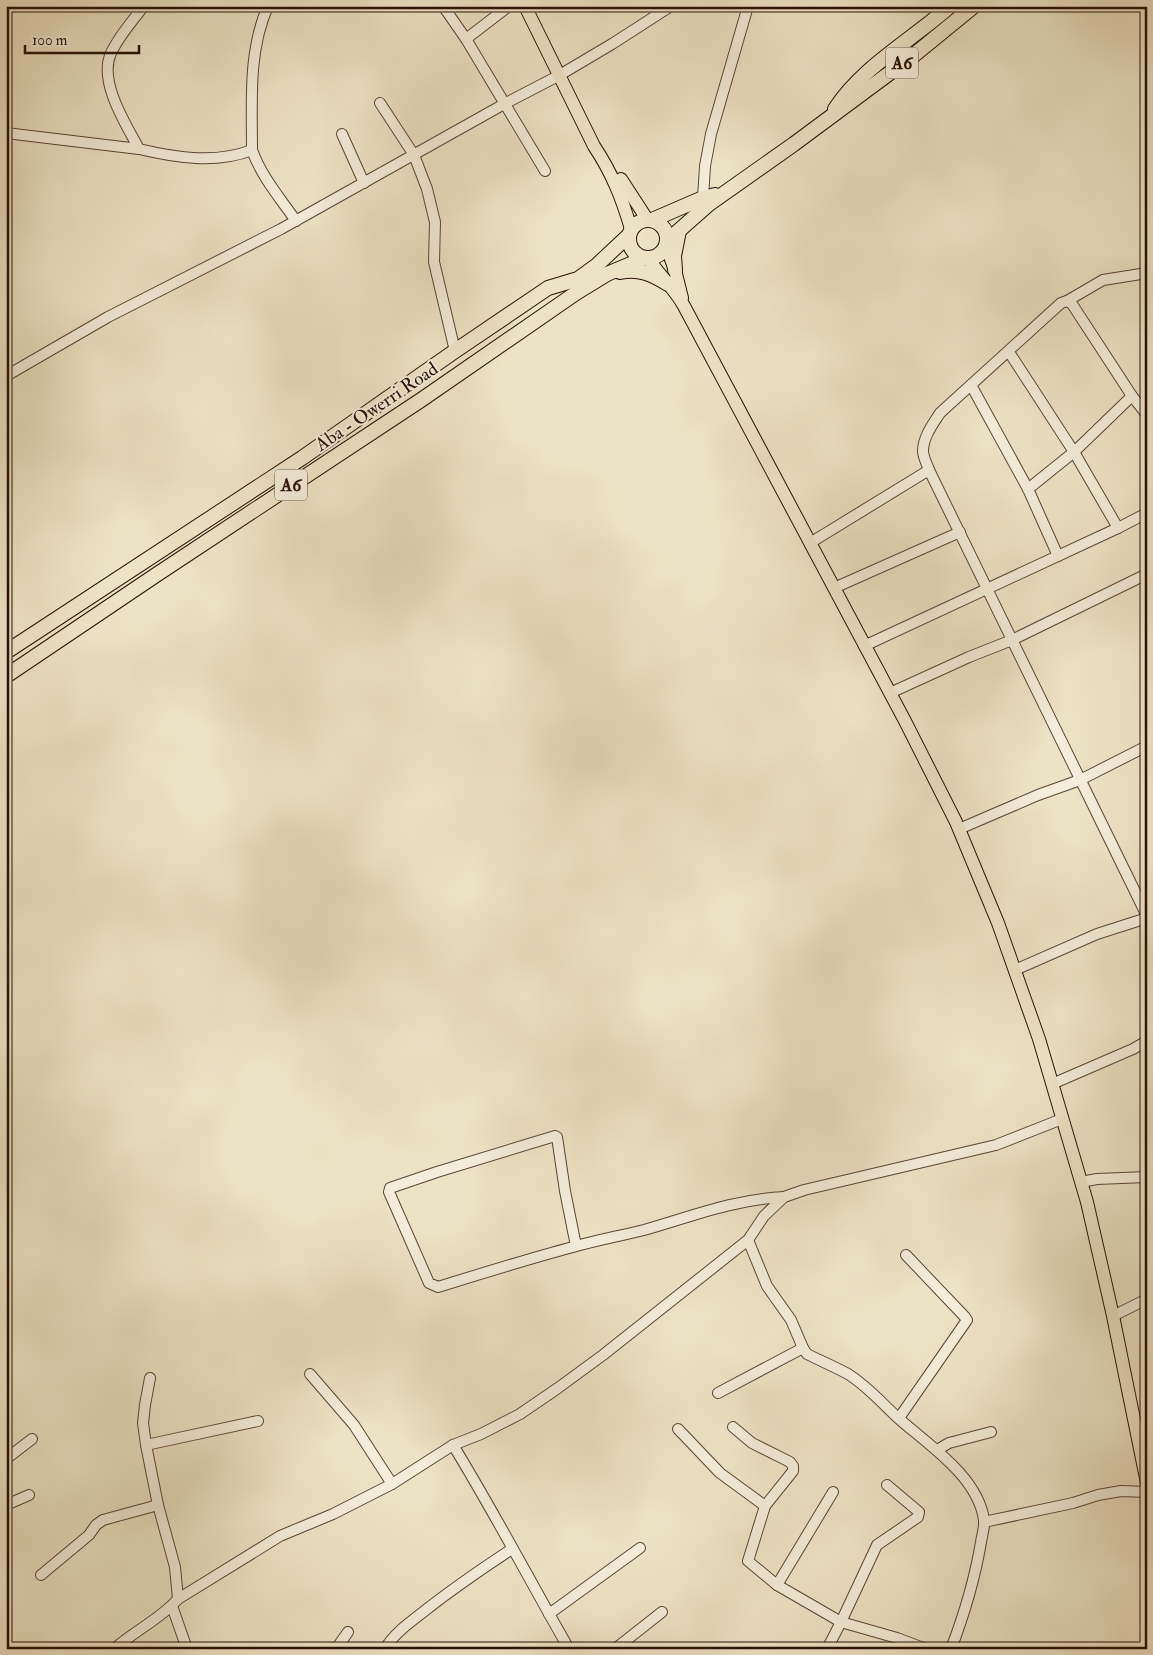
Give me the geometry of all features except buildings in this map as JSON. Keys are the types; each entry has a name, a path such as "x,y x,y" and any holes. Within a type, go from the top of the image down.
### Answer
{"highway":[{"name":"Aba - Owerri Road","path":"829,118 846,92 863,76 950,6"},
{"name":"Aba - Owerri Road","path":"6,676 421,400 576,293 607,274 659,255 666,243 727,190 794,144 914,55 974,6"},
{"name":"Aba - Owerri Road","path":"6,652 302,458 548,288 578,279 596,266 630,232 635,224 727,190"},
{"path":"650,220 659,222 664,227 667,234 666,243"},
{"path":"675,270 674,256 679,231"},
{"path":"630,232 631,247 639,256 647,258"},
{"path":"607,274 626,270 640,271 654,275 668,284"},
{"path":"148,560 156,575"}],"main road":[{"path":"525,6 558,76 618,189 630,232"},
{"path":"594,146 612,164 650,220"},
{"path":"666,243 684,306"},
{"path":"647,258 677,294 684,306 890,693 959,829 998,923 1052,1084 1081,1182 1143,1450 1147,1483"}],"street":[{"path":"139,149 115,102 108,81 110,55 144,6"},
{"path":"268,6 262,21 252,70 252,150 256,162 264,175 296,221"},
{"path":"443,6 506,103 545,170"},
{"path":"466,39 509,6"},
{"path":"6,376 108,317 296,221 506,103 558,76 671,6"},
{"path":"703,198 710,134 748,6"},
{"path":"380,103 414,155 427,189 435,222 434,262 455,351"},
{"path":"6,134 139,149 183,158 220,158 252,150"},
{"path":"342,134 364,183"},
{"path":"1015,970 1097,934 1147,917 929,470 923,452 930,429 940,413 1061,303 1103,280 1147,273"},
{"path":"1067,301 1072,304 1132,396 1147,415"},
{"path":"1009,352 1074,452 1118,528"},
{"path":"971,385 1028,489 1058,556"},
{"path":"1028,489 1074,452 1132,396"},
{"path":"810,543 929,470"},
{"path":"864,646 1147,513"},
{"path":"834,588 960,532"},
{"path":"890,693 969,657 1012,640 1147,574"},
{"path":"959,829 1038,795 1080,780 1147,746"},
{"path":"1052,1084 1133,1049 1147,1041"},
{"path":"576,1246 557,1137 555,1136 390,1188 389,1192 429,1283 438,1287 714,1208 762,1198 784,1197 833,1183 996,1145 1062,1119"},
{"path":"1081,1182 1097,1179 1147,1177"},
{"path":"114,1649 131,1634 175,1603 280,1536 333,1514 392,1484 453,1445 481,1434 520,1414 558,1388 748,1240 764,1216 784,1197"},
{"path":"748,1240 767,1286 791,1320 807,1354 848,1375 871,1391 937,1450 966,1481 981,1506 984,1522 979,1553 961,1624 951,1649"},
{"path":"899,1418 967,1320 906,1255"},
{"path":"1113,1316 1147,1299"},
{"path":"718,1393 803,1348"},
{"path":"310,1374 354,1425 392,1484"},
{"path":"150,1378 143,1423 146,1445 158,1505 175,1567 175,1603 187,1649"},
{"path":"146,1445 258,1421"},
{"path":"733,1427 752,1443 790,1462 793,1466 793,1471 765,1506 748,1561 777,1585 841,1622 897,1638 926,1649"},
{"path":"678,1429 720,1473 765,1506"},
{"path":"937,1450 949,1443 991,1432"},
{"path":"6,1459 32,1439"},
{"path":"453,1445 481,1491 569,1649"},
{"path":"827,1649 877,1545 918,1517 919,1512 886,1485"},
{"path":"984,1522 1074,1503 1098,1495 1121,1491 1147,1492"},
{"path":"777,1585 833,1492"},
{"path":"6,1505 29,1495"},
{"path":"41,1575 90,1535 96,1525 103,1520 158,1505"},
{"path":"549,1614 640,1548"},
{"path":"385,1649 390,1641 405,1627 461,1582 512,1549"},
{"path":"615,1649 662,1612"},
{"path":"336,1649 348,1632"}]}
